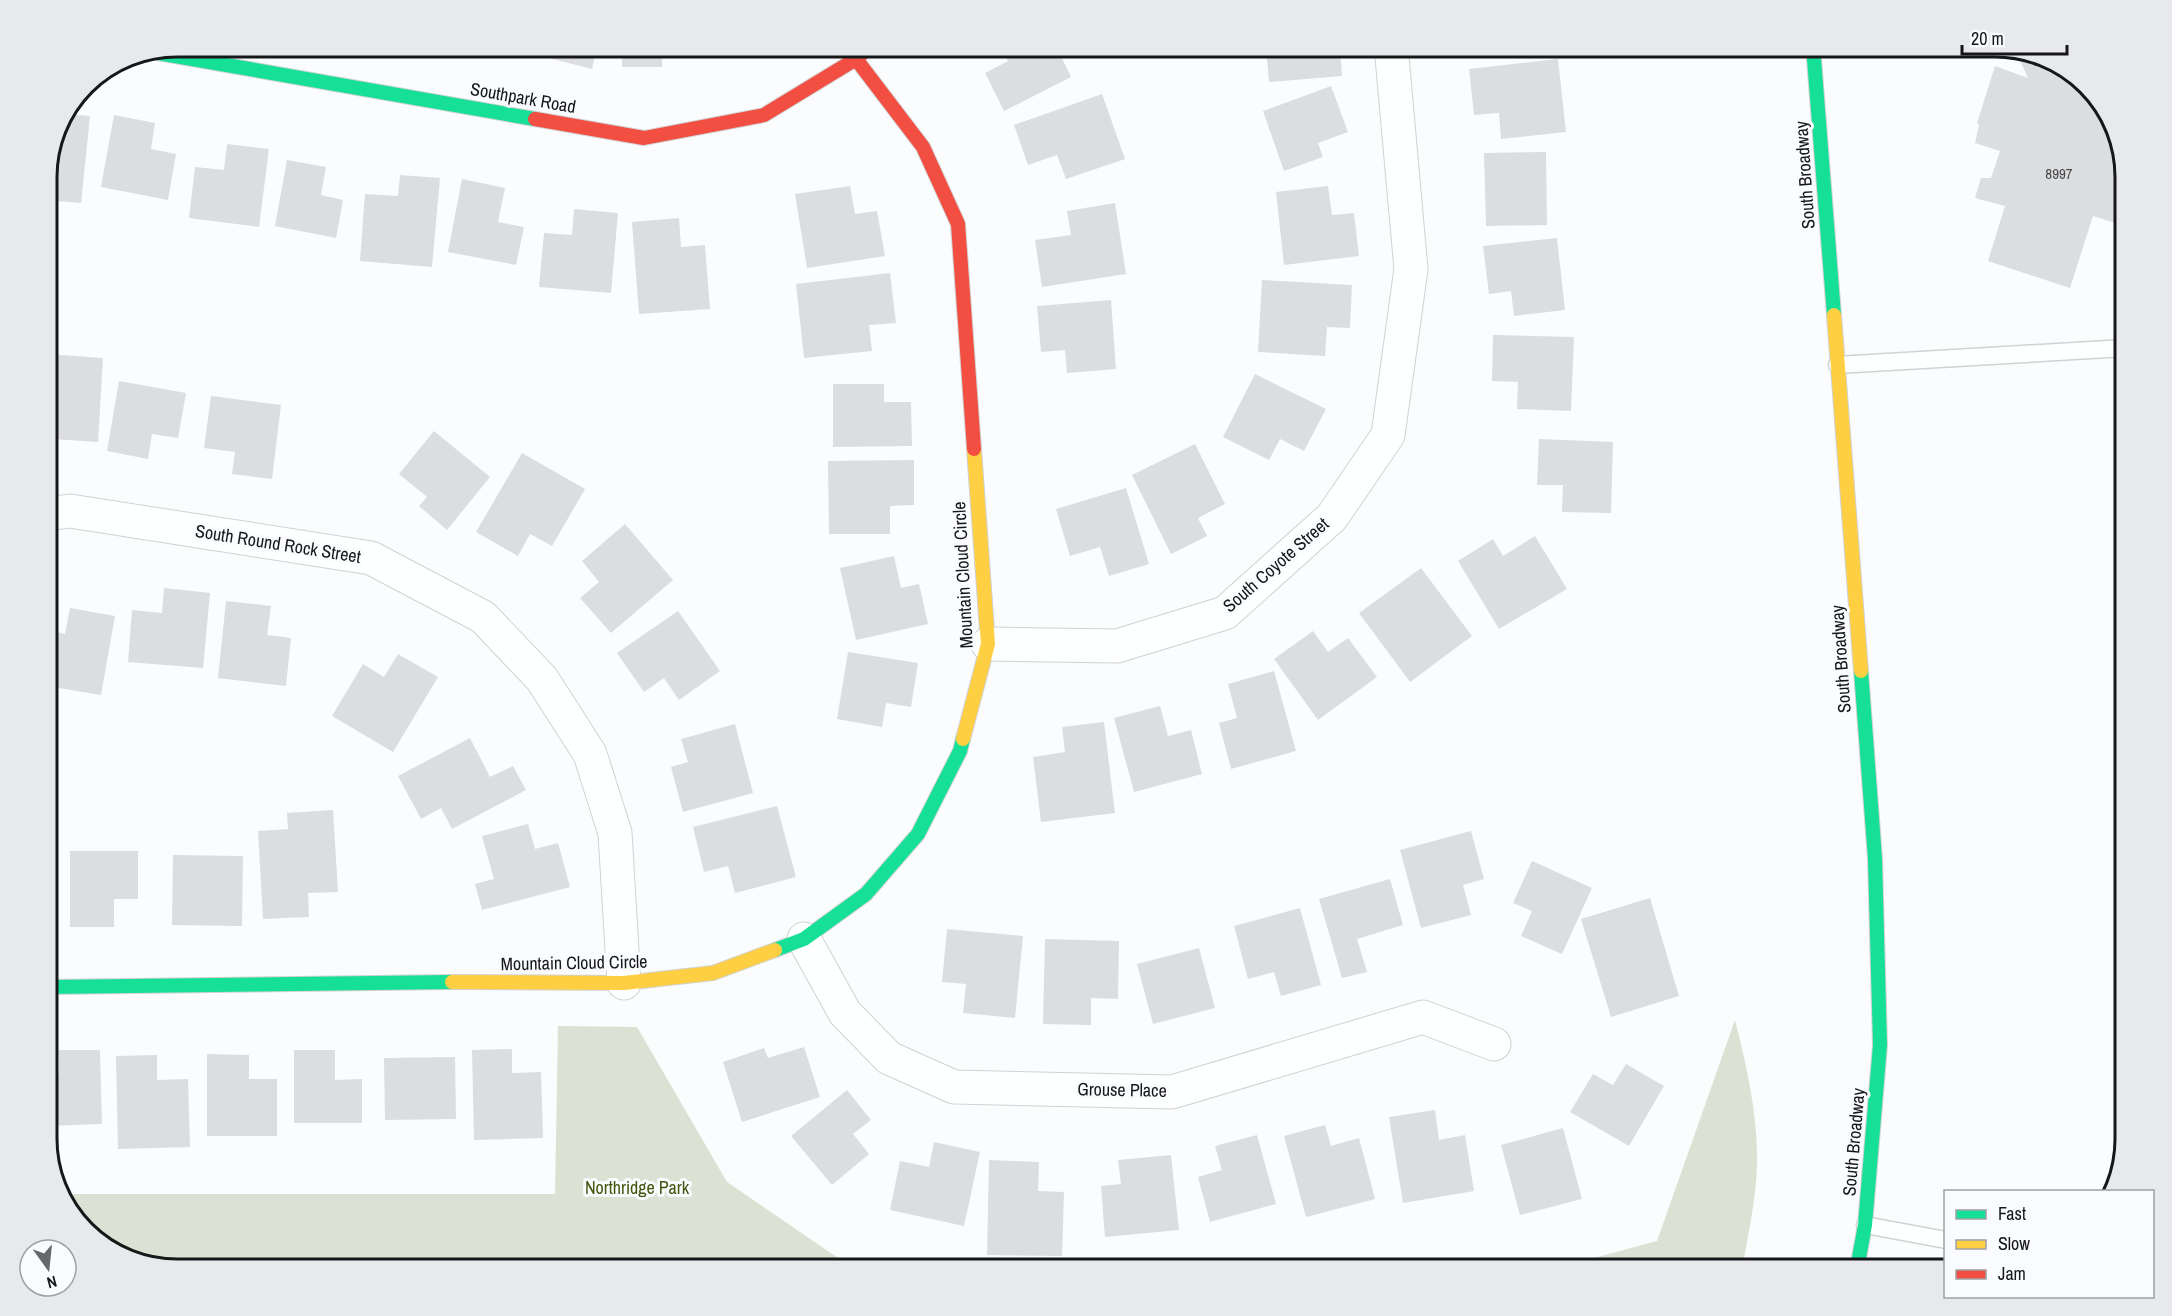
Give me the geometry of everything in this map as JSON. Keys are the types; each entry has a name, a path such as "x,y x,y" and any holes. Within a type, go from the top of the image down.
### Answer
{"street":[{"name":"Southpark Road","path":"244,57 644,138 764,115 856,59"},
{"name":"South Coyote Street","path":"988,644 1117,646 1225,613 1332,517 1388,435 1411,269 1392,57"},
{"name":"South Broadway","path":"1814,57 1875,859 1880,1045 1866,1225 1859,1259"},
{"name":"Mountain Cloud Circle","path":"57,987 417,982 624,983 713,973 804,939 866,894 918,834 960,751 988,644 958,224 923,147 856,59"},
{"name":"South Round Rock Street","path":"57,513 70,511 371,558 483,617 542,679 590,754 615,833 624,983"},
{"name":"Grouse Place","path":"804,939 845,1013 889,1058 954,1087 1172,1092 1423,1017 1494,1044"}],"lane":[{"path":"1837,365 2115,349"},
{"path":"1866,1225 1944,1240"}],"green space":[{"path":"1735,1020 1751,1092 1757,1146 1755,1191 1744,1259 1590,1259 1657,1241"},
{"name":"Northridge Park","path":"558,1026 637,1027 727,1182 840,1259 162,1258 131,1250 104,1234 92,1224 70,1194 555,1194"}],"building":[{"path":"549,57 595,57 592,69"},
{"path":"622,57 662,57 662,67 622,67"},
{"path":"1006,57 1061,57 1071,77 1004,111 985,73 1008,61"},
{"path":"1267,57 1341,57 1342,76 1269,82"},
{"path":"1558,59 1566,132 1501,139 1499,113 1474,115 1469,69"},
{"path":"2020,60 2041,66 2068,82 2080,92 2099,117 2111,146 2115,169 2115,223 2093,216 2070,288 1988,261 2005,206 1975,198 1981,178 1991,178 2000,151 1975,143 1979,125 1977,123 1995,66 2028,78"},
{"path":"1331,86 1348,132 1318,143 1323,157 1284,171 1263,111"},
{"path":"1102,94 1125,159 1066,179 1057,155 1028,165 1014,125"},
{"path":"74,115 90,116 81,203 57,201 59,154 66,131"},
{"path":"114,115 155,123 151,149 176,154 168,200 101,187"},
{"path":"227,144 269,149 259,227 189,218 195,167 224,170"},
{"path":"1546,152 1547,225 1486,226 1484,153"},
{"path":"287,160 326,167 321,195 343,200 336,238 275,226"},
{"path":"400,175 440,178 432,267 360,261 365,194 398,196"},
{"path":"462,179 505,188 498,222 524,227 516,265 448,252"},
{"path":"850,186 855,214 877,211 885,256 807,268 795,194"},
{"path":"1328,186 1332,215 1354,213 1359,256 1284,265 1276,192"},
{"path":"1115,203 1126,274 1042,287 1035,240 1071,235 1067,211"},
{"path":"574,209 618,213 611,293 539,287 544,233 572,235"},
{"path":"679,218 681,247 705,245 710,309 639,314 632,222"},
{"path":"1557,238 1565,310 1514,316 1511,291 1489,294 1483,246"},
{"path":"890,273 896,323 869,325 872,351 804,358 796,284"},
{"path":"1262,280 1352,285 1350,328 1327,327 1325,356 1258,352"},
{"path":"1111,300 1116,369 1067,373 1065,350 1041,352 1037,306"},
{"path":"1493,335 1574,337 1571,411 1517,409 1518,382 1492,381"},
{"path":"57,355 103,358 98,442 57,439"},
{"path":"1255,374 1326,409 1304,451 1280,439 1269,460 1223,437"},
{"path":"119,381 186,393 178,438 152,434 148,459 107,451"},
{"path":"833,384 884,384 884,402 911,402 912,446 833,447"},
{"path":"211,396 281,405 272,479 232,474 235,452 204,448"},
{"path":"434,431 490,477 447,530 419,506 427,497 399,474"},
{"path":"1539,439 1613,442 1611,513 1562,512 1563,485 1537,485"},
{"path":"1195,444 1225,504 1198,518 1207,536 1171,554 1132,475"},
{"path":"522,453 585,489 552,546 530,534 518,556 476,532"},
{"path":"914,460 914,505 890,506 890,534 829,534 828,461"},
{"path":"1126,488 1149,564 1109,576 1100,547 1070,556 1056,509"},
{"path":"625,524 673,580 611,633 580,598 599,582 582,561"},
{"path":"1535,536 1567,589 1499,629 1458,561 1493,539 1503,556"},
{"path":"894,556 901,588 919,584 928,624 856,640 840,568"},
{"path":"1421,568 1472,636 1410,682 1359,613"},
{"path":"164,588 210,593 203,668 128,662 132,610 162,613"},
{"path":"226,601 271,606 267,635 291,638 286,686 218,678"},
{"path":"70,608 115,616 101,695 57,688 57,632 65,634"},
{"path":"678,611 720,671 679,700 664,678 644,692 617,653"},
{"path":"1313,631 1328,652 1348,638 1377,677 1318,720 1274,659"},
{"path":"848,652 918,663 911,707 886,703 882,727 837,719"},
{"path":"398,654 438,677 393,752 332,716 363,664 384,677"},
{"path":"1274,671 1296,751 1231,769 1219,723 1237,718 1228,684"},
{"path":"1160,706 1168,736 1191,730 1202,774 1134,792 1114,718"},
{"path":"1104,722 1115,813 1041,822 1033,757 1065,752 1062,727"},
{"path":"735,724 753,793 683,812 671,767 688,762 681,739"},
{"path":"470,738 490,777 513,766 526,790 452,829 441,808 421,819 398,776"},
{"path":"777,806 796,877 735,893 728,866 704,872 693,827"},
{"path":"333,810 338,892 308,893 309,917 263,919 258,831 288,829 287,813"},
{"path":"528,824 535,849 558,843 570,887 482,910 475,884 494,879 482,836"},
{"path":"1471,831 1484,879 1463,885 1471,915 1421,928 1400,850"},
{"path":"70,851 138,851 138,899 114,899 114,927 70,927"},
{"path":"173,855 243,856 242,926 172,925"},
{"path":"1532,861 1592,888 1562,954 1521,936 1532,911 1513,903"},
{"path":"1390,879 1403,925 1357,939 1367,972 1342,978 1319,899"},
{"path":"1650,898 1679,996 1611,1017 1581,919"},
{"path":"1300,908 1321,985 1281,996 1274,972 1248,979 1234,926"},
{"path":"947,929 1023,936 1015,1018 963,1013 966,984 942,982"},
{"path":"1045,939 1119,941 1118,999 1091,998 1091,1025 1043,1024"},
{"path":"1199,948 1215,1008 1153,1024 1137,964"},
{"path":"804,1047 820,1097 742,1122 723,1062 764,1048 768,1058"},
{"path":"512,1049 512,1073 541,1072 543,1138 474,1140 472,1050"},
{"path":"59,1050 100,1050 102,1124 57,1126 57,1074 59,1074"},
{"path":"294,1050 335,1050 335,1080 362,1079 362,1123 294,1123"},
{"path":"207,1054 249,1055 249,1079 277,1079 277,1136 207,1136"},
{"path":"157,1055 157,1080 188,1079 190,1147 118,1149 116,1056"},
{"path":"455,1057 456,1119 385,1120 384,1058"},
{"path":"1626,1064 1664,1086 1629,1146 1570,1112 1593,1074 1613,1085"},
{"path":"847,1090 871,1120 853,1134 869,1154 832,1185 791,1136"},
{"path":"1435,1110 1439,1140 1465,1135 1474,1191 1403,1203 1389,1117"},
{"path":"1325,1125 1331,1146 1359,1138 1375,1199 1306,1217 1284,1136"},
{"path":"1563,1128 1582,1199 1520,1215 1501,1145"},
{"path":"1257,1135 1276,1204 1210,1222 1198,1177 1222,1170 1215,1146"},
{"path":"934,1142 980,1152 964,1226 890,1210 900,1161 929,1167"},
{"path":"1171,1155 1179,1230 1105,1237 1101,1186 1121,1184 1118,1160"},
{"path":"989,1160 1039,1162 1038,1191 1064,1192 1062,1256 987,1255"}],"traffic: fast":[{"path":"181,57 535,119"},
{"path":"1814,57 1834,315"},
{"path":"1859,1259 1865,1225 1880,1045 1875,859 1861,671"},
{"path":"775,950 804,939 866,894 918,834 960,751 963,739"},
{"path":"57,987 452,982"}],"traffic: slow":[{"path":"1834,315 1861,671"},
{"path":"963,739 988,644 974,449"},
{"path":"452,982 624,983 713,973 775,950"}],"traffic: jam":[{"path":"535,119 644,138 764,115 858,57"},
{"path":"856,59 923,147 958,224 974,449"}]}
